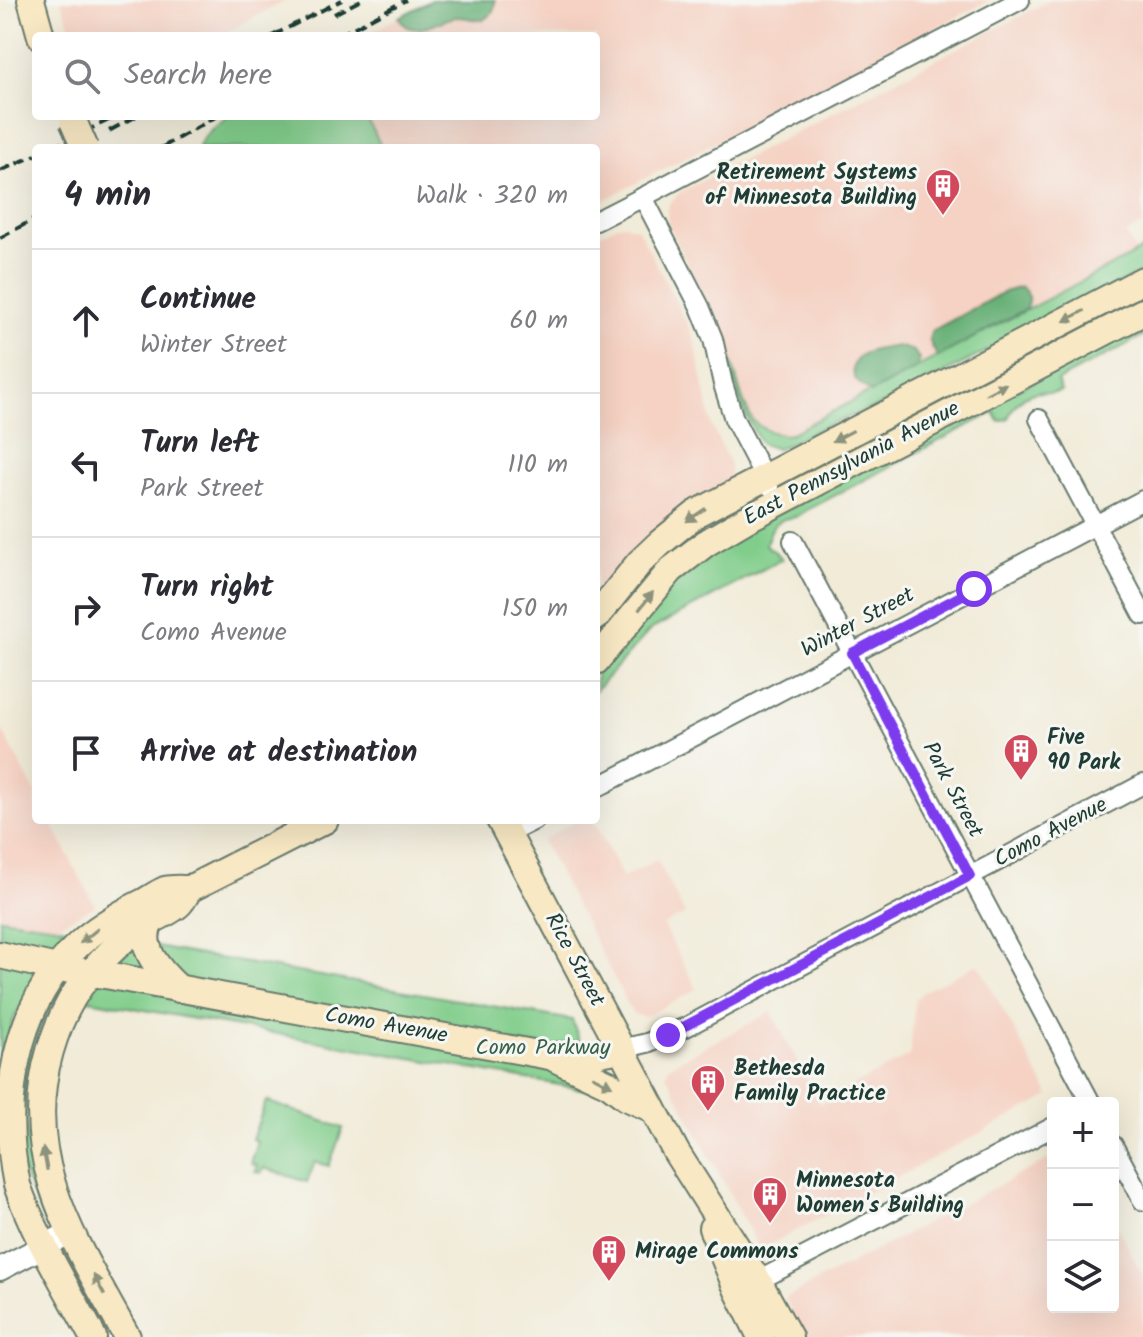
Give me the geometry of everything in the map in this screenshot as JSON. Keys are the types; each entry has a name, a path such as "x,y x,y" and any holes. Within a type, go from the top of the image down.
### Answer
{"main road":[{"path":"31,0 40,32"},
{"path":"72,120 83,144"},
{"name":"East Pennsylvania Avenue","path":"600,612 639,563 697,513 1143,280"},
{"name":"East Pennsylvania Avenue","path":"600,656 671,570 706,543 778,502 1138,315"},
{"path":"93,1337 27,1212 4,1147 4,1103 11,1057 27,1015 57,968 83,940 127,910 167,889 189,889 317,824"},
{"name":"Rice Street","path":"504,827 748,1286 789,1337"},
{"path":"127,1337 58,1202 46,1164 41,1134 42,1093 47,1059 74,995 127,937 178,905 189,889"},
{"path":"152,920 146,932 147,947 163,973 179,989"},
{"name":"Como Avenue","path":"0,955 57,968 549,1056 595,1054 621,1049"},
{"path":"549,1056 653,1109"},
{"name":"Rice Street","path":"748,1286 761,1337"}],"street":[{"path":"600,219 1020,0"},
{"path":"643,197 700,307 713,339 734,419 778,502"},
{"path":"1039,419 1143,615"},
{"name":"Winter Street","path":"600,786 1143,500"},
{"name":"Park Street","path":"793,541 1088,1097"},
{"name":"Como Avenue","path":"621,1049 647,1043 686,1027 1143,784"},
{"path":"748,1286 1047,1130"},
{"path":"1119,1156 1143,1201"},
{"path":"0,1269 71,1232"}],"shaded area":[{"path":"61,0 287,0 226,32 72,32"},
{"path":"495,0 990,0 600,202 600,144 380,144 368,120 600,120 600,32 371,32 399,17 403,24 450,19 495,6"},
{"path":"1051,0 1143,0 1143,224 1126,234 1136,252 1026,309 1029,298 1021,287 1004,292 932,331 929,341 938,357 917,368 919,364 908,349 897,346 867,351 857,359 856,381 871,393 788,435 763,428 754,421 747,408 729,350 668,224 670,202 680,192"},
{"path":"618,225 638,229 689,327 712,427 730,464 730,477 724,486 600,594 600,234"},
{"path":"0,726 32,786 32,824 52,824 95,906 56,926 0,918"},
{"path":"572,824 595,824 623,878 657,860 685,914 663,926 697,989 645,1017 633,1014 542,840"},
{"path":"978,964 1050,1096 760,1250 666,1074 669,1066 771,1012 820,1104 910,1055 915,1000 923,992"},
{"path":"1047,1160 1047,1313 1119,1313 1119,1230 1143,1276 1143,1337 806,1337 785,1298"}],"green space":[{"path":"432,0 495,0 492,12 483,20 457,17 418,29 404,25 399,17"},
{"path":"223,120 368,120 380,144 200,144"},
{"path":"1143,249 1143,271 888,402 777,449 761,444 742,408 723,334 744,402 753,420 769,431 788,435"},
{"path":"1021,287 1028,297 1026,309 938,357 930,341 932,331 1004,292"},
{"path":"1143,324 1143,336 1057,381 1061,391 1030,394 1016,404 1008,419 999,421 994,412 797,516 779,522 766,544 782,559 650,630 600,686 600,668 669,586 715,547"},
{"path":"897,346 914,351 919,359 917,368 871,393 859,384 853,368 859,357 870,351"},
{"name":"Como Parkway","path":"0,918 572,1020 598,1092 56,994 34,1047 26,1101 31,1155 48,1210 43,1218 18,1160 30,990 14,1018 0,1061"},
{"path":"266,1101 343,1128 329,1166 315,1162 307,1182 264,1168 261,1173 255,1171 257,1165 252,1164 251,1160 257,1141 252,1139"}],"railway":[{"path":"280,32 342,0"},
{"path":"334,14 361,0"},
{"path":"346,32 406,0"},
{"path":"59,144 109,120"},
{"path":"109,131 130,120"},
{"path":"168,144 210,120"},
{"path":"0,171 32,157"},
{"path":"0,238 32,220"}],"place":[{"name":"Retirement Systems of Minnesota Building","path":"943,217"},
{"name":"Five 90 Park","path":"1021,782"},
{"name":"Bethesda Family Practice","path":"708,1113"},
{"name":"Minnesota Women's Building","path":"770,1225"},
{"name":"Mirage Commons","path":"609,1283"}],"route":[{"path":"668,1035 970,876 852,653 974,589"}]}
